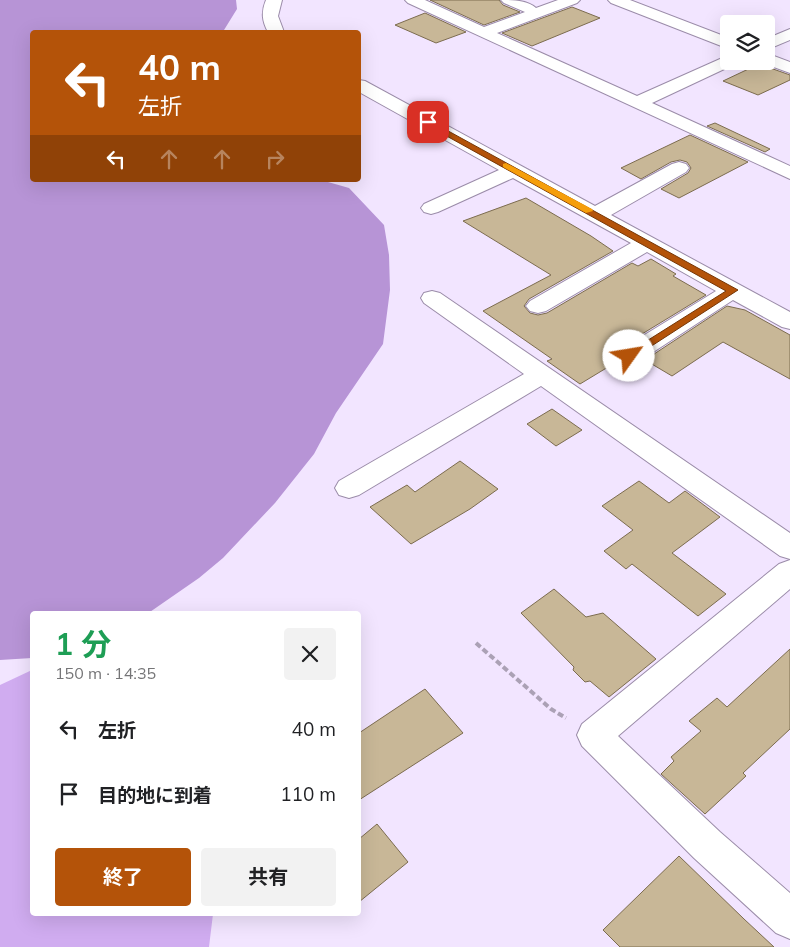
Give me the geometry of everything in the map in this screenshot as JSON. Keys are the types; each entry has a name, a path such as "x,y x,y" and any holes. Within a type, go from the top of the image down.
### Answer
{"street":[{"path":"274,0 270,9 270,23 275,30"},
{"path":"414,0 790,173"},
{"path":"484,32 572,0"},
{"path":"616,0 720,40"},
{"path":"504,1 528,8"},
{"path":"775,42 790,34"},
{"path":"775,62 790,68"},
{"path":"637,103 720,64"},
{"path":"361,85 790,322"},
{"path":"595,215 680,168"},
{"path":"431,208 514,170"},
{"path":"538,306 647,243"},
{"path":"629,356 733,290"},
{"path":"433,307 542,375 790,548"},
{"path":"349,488 542,375"},
{"path":"790,572 594,735 707,845 790,919"}],"path":[{"path":"476,643 551,708 594,735"}],"shaded area":[{"path":"0,0 236,0 237,9 224,30 30,30 30,182 328,182 349,188 384,225 389,255 390,290 383,344 336,413 314,454 275,503 223,558 199,578 151,611 30,611 30,658 0,660"},
{"path":"30,671 30,916 213,916 209,947 0,947 0,685"}],"building":[{"path":"430,0 499,0 503,5 520,12 484,25"},
{"path":"572,7 600,18 532,46 502,33"},
{"path":"425,13 466,32 436,43 395,25"},
{"path":"746,70 775,70 790,75 790,80 758,95 723,81"},
{"path":"715,123 770,149 765,152 707,126"},
{"path":"690,135 748,162 679,198 661,189 688,173 691,168 687,162 680,160 671,162 641,179 621,168"},
{"path":"526,198 613,251 529,299 524,306 530,313 538,315 547,313 632,263 638,266 651,259 676,274 673,276 706,295 619,348 615,355 618,361 580,384 547,361 552,359 483,311 551,275 463,221"},
{"path":"727,306 745,310 790,335 790,379 723,342 672,376 645,360"},
{"path":"552,409 582,430 556,446 527,424"},
{"path":"460,461 498,489 470,509 411,544 370,507 407,485 415,492"},
{"path":"639,481 669,503 685,491 720,517 672,553 726,594 698,616 632,564 626,569 604,551 633,530 602,506"},
{"path":"554,589 586,617 603,613 656,659 609,697 590,681 585,682 573,670 574,667 521,613"},
{"path":"790,649 790,729 743,773 746,776 705,814 661,774 674,761 671,757 701,731 689,721 717,698 727,707"},
{"path":"425,689 463,733 361,799 361,732"},
{"path":"377,824 408,862 361,900 361,837"},
{"path":"679,856 774,947 620,947 603,930"}],"slow traffic":[{"path":"506,166 589,211"}],"route":[{"path":"428,122 733,290 629,356"}]}
